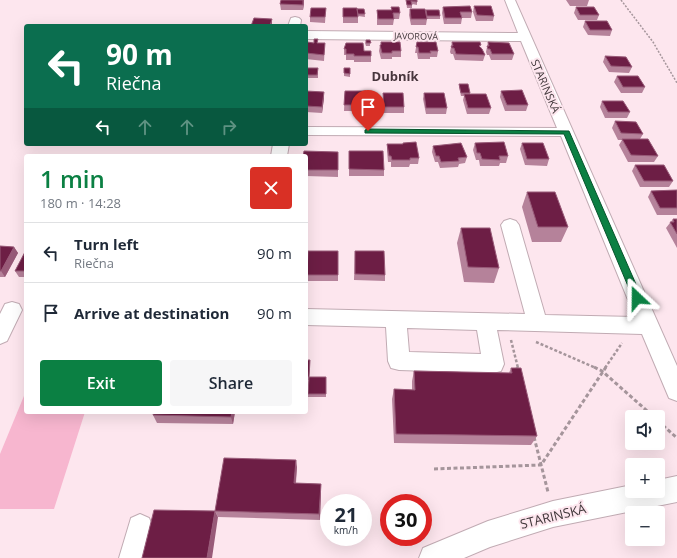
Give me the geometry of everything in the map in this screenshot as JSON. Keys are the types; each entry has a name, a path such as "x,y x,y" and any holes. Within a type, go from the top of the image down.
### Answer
{"street":[{"name":"STARINSKÁ","path":"510,0 566,132 641,326 677,391"},
{"name":"JAVOROVÁ","path":"308,34 526,37"},
{"path":"308,131 566,132"},
{"path":"510,225 538,324"},
{"path":"0,335 13,310"},
{"path":"308,317 486,323 508,327 538,324 641,326"},
{"path":"396,320 399,361 494,364 486,323"},
{"name":"STARINSKÁ","path":"433,558 488,534 553,514 677,489"},
{"path":"133,558 140,527"}],"path":[{"path":"621,0 653,42 677,83"},
{"path":"540,465 602,371 641,326"},
{"path":"508,327 602,371 646,410"},
{"path":"508,327 520,375"},
{"path":"665,427 677,438"},
{"path":"534,435 553,514"},
{"path":"434,470 540,465"}],"shaded area":[{"path":"24,396 24,414 84,414 54,509 0,509 0,454"}],"building":[{"path":"281,0 303,0 303,5 280,4"},
{"path":"406,0 417,0 417,2 411,1 412,5 407,5"},
{"path":"470,6 472,12 460,12 462,18 445,18 443,7"},
{"path":"474,6 491,6 494,16 477,15"},
{"path":"391,7 399,7 400,13 393,13 394,19 378,19 377,10 392,10"},
{"path":"576,7 594,7 599,15 580,15"},
{"path":"311,8 326,8 325,17 310,17"},
{"path":"343,8 357,8 358,17 343,17"},
{"path":"357,9 364,9 365,14 358,14"},
{"path":"410,9 425,9 427,19 411,19"},
{"path":"426,10 439,10 440,16 427,16"},
{"path":"254,18 272,19 271,24 252,24"},
{"path":"585,21 607,21 612,30 590,30"},
{"path":"314,39 318,39 317,43 325,43 324,55 308,53 308,42 314,43"},
{"path":"366,40 370,40 371,43 366,43"},
{"path":"381,42 400,42 401,51 382,53 380,45"},
{"path":"417,42 436,42 438,51 430,51 431,53 419,53 418,47 416,47"},
{"path":"452,42 480,42 481,45 479,46 485,55 456,54 454,48 451,46 453,46"},
{"path":"488,42 509,43 514,54 492,54 487,46 489,46"},
{"path":"346,43 363,43 364,51 371,51 371,56 354,56 354,54 346,54 346,49 344,49"},
{"path":"605,56 626,57 632,67 611,66"},
{"path":"308,68 318,68 317,75 308,75"},
{"path":"344,68 350,68 350,74 344,73"},
{"path":"617,76 638,76 645,87 623,87"},
{"path":"459,84 468,84 470,93 461,93"},
{"path":"522,90 528,105 507,105 501,91"},
{"path":"308,91 324,92 322,107 308,106"},
{"path":"345,91 366,91 366,105 344,105"},
{"path":"383,93 403,93 404,107 384,107"},
{"path":"424,93 444,93 447,108 426,108"},
{"path":"464,94 486,94 491,108 468,108"},
{"path":"602,101 623,101 630,112 608,112"},
{"path":"615,121 636,122 643,134 621,133"},
{"path":"622,139 648,139 658,156 631,155"},
{"path":"416,142 419,158 410,158 410,160 392,160 391,156 389,156 387,144"},
{"path":"504,142 508,156 499,156 500,160 482,159 480,153 477,153 475,143"},
{"path":"461,143 467,157 458,158 459,161 441,162 439,156 436,156 433,146"},
{"path":"522,143 543,143 549,159 527,159"},
{"path":"304,151 338,152 338,170 308,170 308,154 303,154"},
{"path":"349,151 383,151 384,170 349,169"},
{"path":"635,165 664,165 673,181 644,181"},
{"path":"677,190 677,208 660,208 651,191"},
{"path":"527,192 555,192 568,227 538,227"},
{"path":"673,219 677,219 677,234 670,222 674,222"},
{"path":"461,228 490,228 499,268 468,267"},
{"path":"0,246 14,247 1,271 0,271"},
{"path":"308,251 338,251 338,275 308,275"},
{"path":"355,251 384,251 385,275 355,274"},
{"path":"24,254 24,271 15,271"},
{"path":"308,360 310,360 309,377"},
{"path":"511,368 521,368 537,436 396,434 394,389 415,390 414,371 512,373"},
{"path":"309,377 326,377 326,394 308,394"},
{"path":"153,414 232,414 231,417"},
{"path":"224,458 296,460 294,483 321,484 319,514 215,511"},
{"path":"154,510 215,511 207,558 142,558"}],"district":[{"name":"Dubník","path":"395,76"}],"route":[{"path":"368,131 566,132 637,298"}]}
